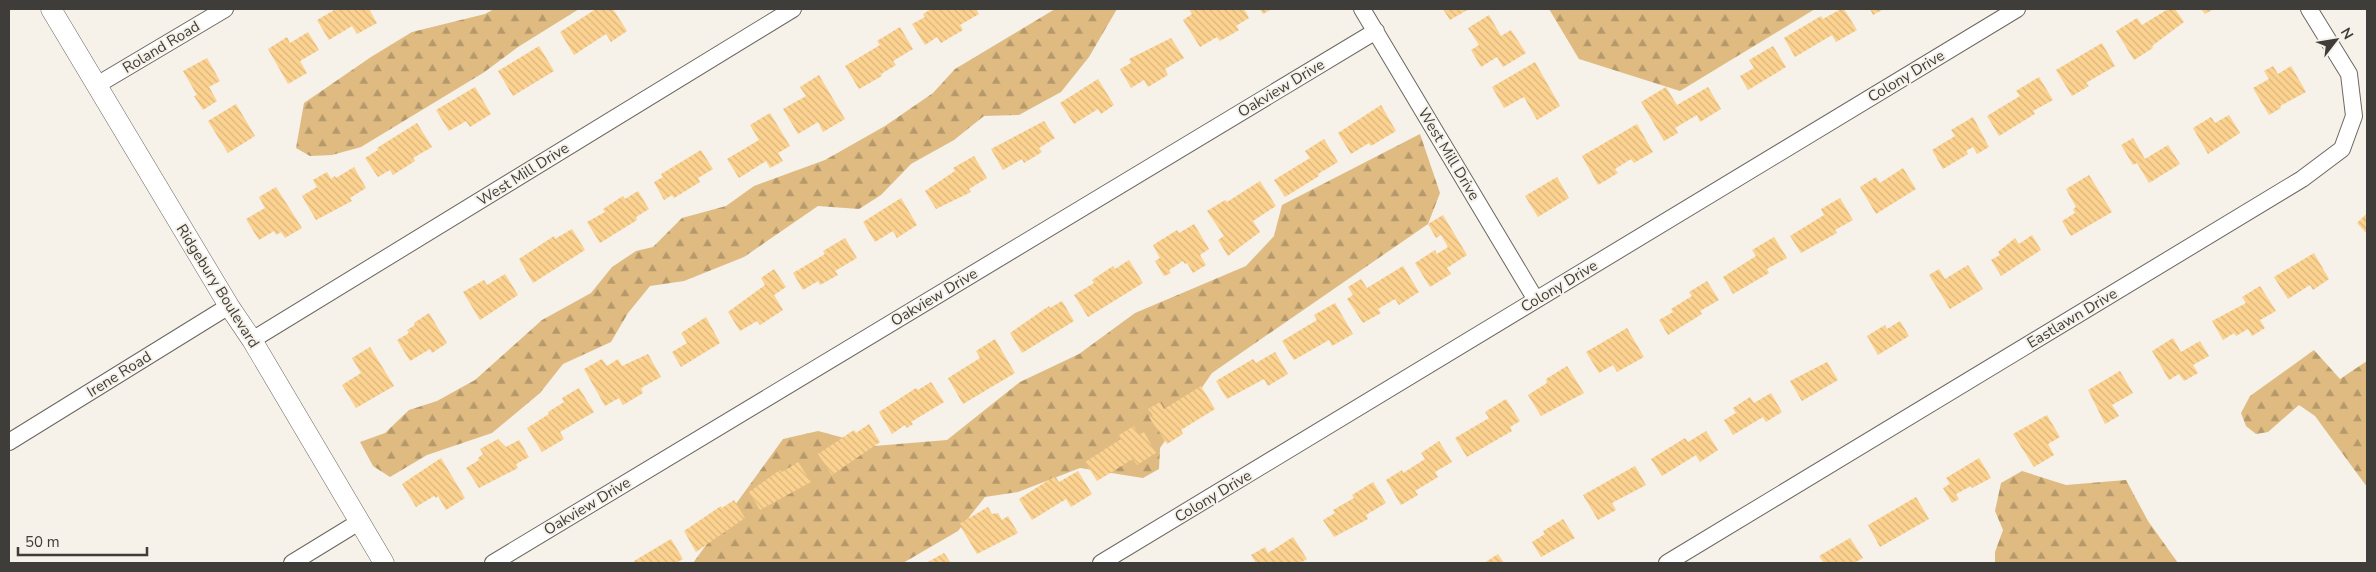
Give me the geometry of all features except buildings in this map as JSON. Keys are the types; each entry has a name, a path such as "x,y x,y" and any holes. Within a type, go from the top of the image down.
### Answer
{"street":[{"name":"Ridgebury Boulevard","path":"51,9 229,306 252,340 384,563"},
{"name":"Roland Road","path":"97,85 225,9"},
{"name":"West Mill Drive","path":"252,340 793,9"},
{"name":"West Mill Drive","path":"1362,9 1536,300"},
{"name":"Colony Drive","path":"1101,563 2017,9"},
{"name":"Eastlawn Drive","path":"1668,563 2302,179 2342,149 2354,116 2349,74 2309,9"},
{"name":"Oakview Drive","path":"493,563 1376,30"},
{"name":"Irene Road","path":"9,442 229,306"},
{"path":"292,563 359,522"}],"green space":[{"path":"494,9 579,9 518,47 483,73 361,147 332,155 310,156 296,148 304,103 371,57 412,32 485,14"},
{"path":"1055,9 1117,9 1089,57 1061,92 1019,115 984,116 954,140 911,164 881,195 859,209 818,206 744,257 684,281 650,286 628,313 611,342 563,364 540,393 492,433 427,455 390,477 373,466 360,442 385,433 409,410 437,401 475,380 542,320 591,293 612,267 636,251 653,247 682,218 726,206 754,186 825,160 885,126 933,93 955,69"},
{"path":"1549,9 1815,9 1680,91 1579,59"},
{"path":"1420,134 1440,193 1428,224 1212,373 1160,448 1159,469 1143,478 1080,468 1018,492 985,497 958,531 903,563 693,563 783,439 818,431 874,446 947,440 1020,382 1079,354 1135,313 1246,266 1274,236 1282,205"},
{"path":"2314,350 2340,379 2367,361 2367,487 2315,416 2299,405 2268,432 2256,434 2246,426 2241,413 2250,396"},
{"path":"2022,471 2066,485 2126,480 2148,521 2178,563 1995,563 1995,552 2003,530 1995,511 2001,483"}]}
